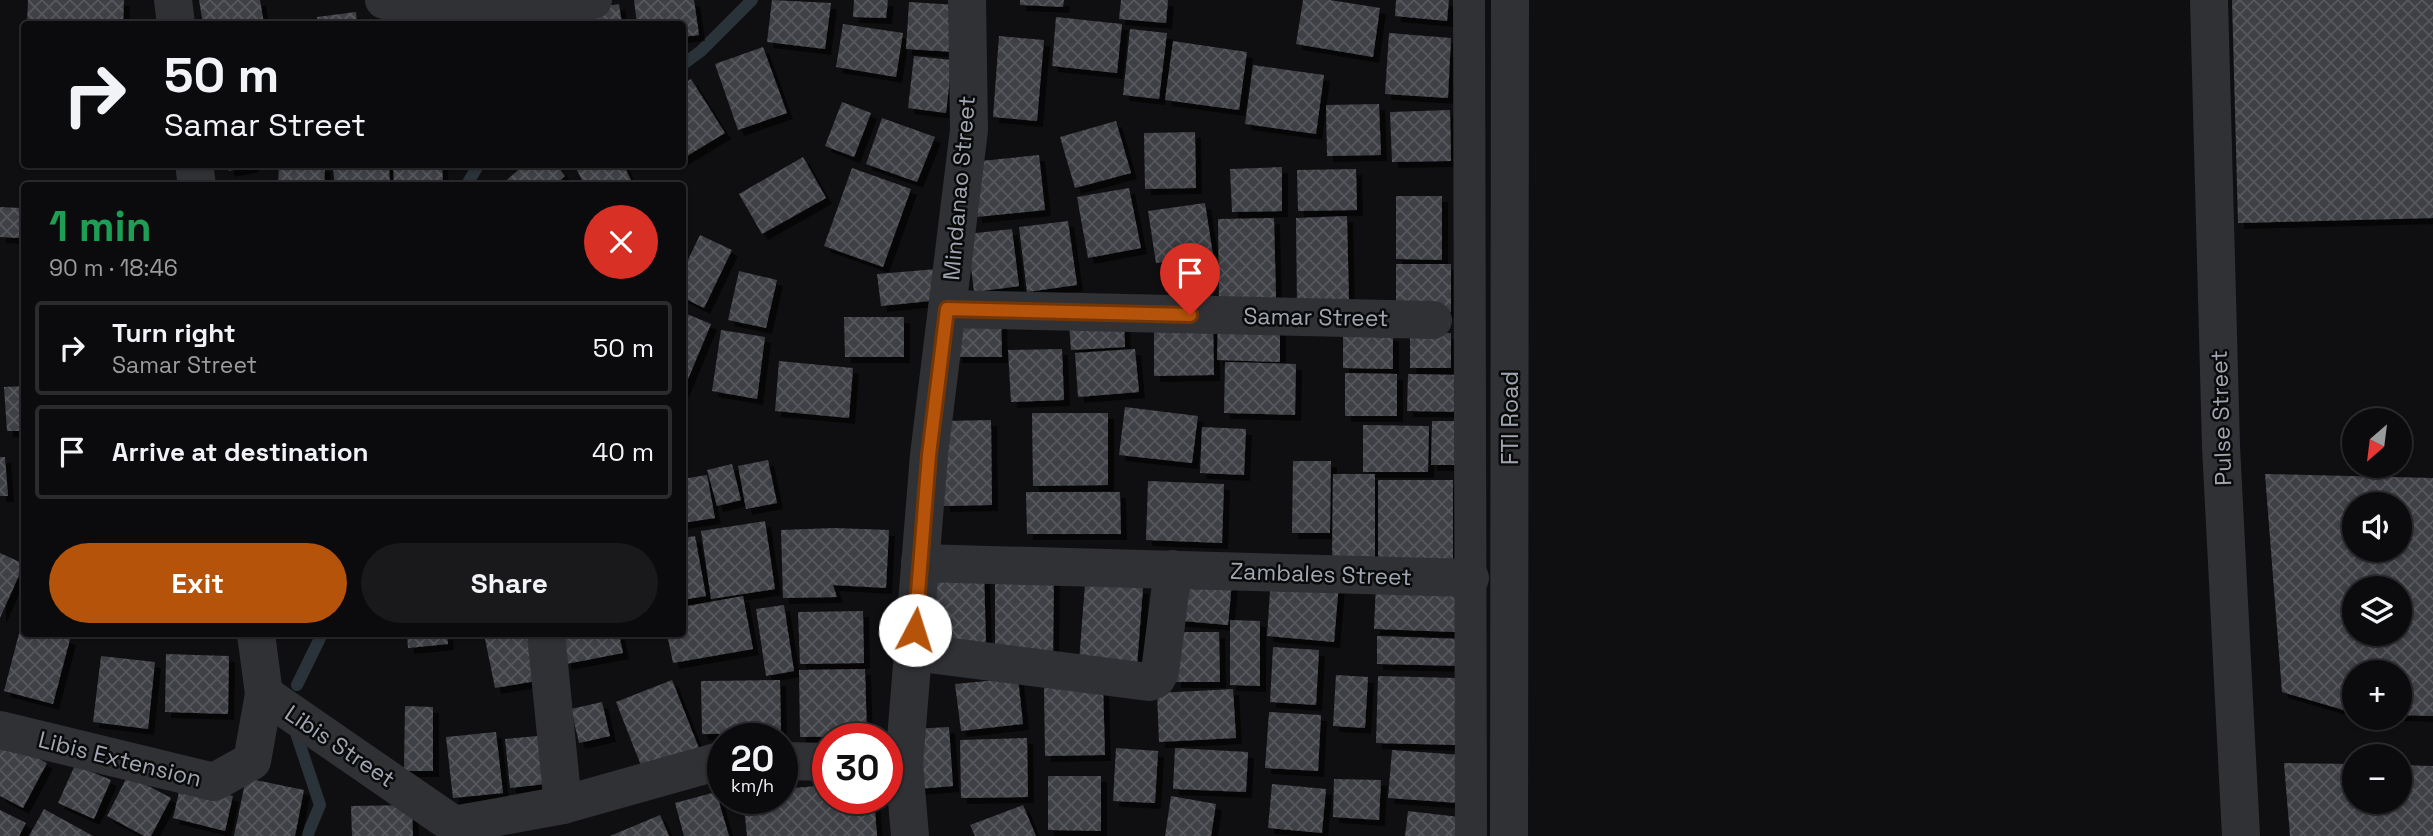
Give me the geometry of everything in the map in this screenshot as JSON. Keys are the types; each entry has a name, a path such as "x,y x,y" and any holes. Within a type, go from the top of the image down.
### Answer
{"street":[{"path":"173,0 176,21"},
{"path":"384,0 411,4 593,0"},
{"name":"Mindanao Street","path":"902,723 913,652 929,455 969,130 967,0"},
{"path":"1469,0 1472,321 1471,836"},
{"name":"FTI Road","path":"1509,836 1510,0"},
{"name":"Pulse Street","path":"2209,0 2221,446 2241,836"},
{"name":"Samar Street","path":"947,309 1433,320"},
{"name":"Zambales Street","path":"920,563 1470,579"},
{"path":"913,652 1149,682 1157,679 1160,673 1173,569"},
{"name":"Libis Street","path":"256,637 264,694 459,830"},
{"path":"546,637 563,805"},
{"name":"Libis Extension","path":"0,730 214,782 252,761 264,694"},
{"path":"459,830 707,765"},
{"name":"Mindanao Street","path":"903,800 910,836"}],"building":[{"path":"28,0 124,0 123,21 27,21"},
{"path":"199,0 260,0 264,21 202,21"},
{"path":"634,0 694,0 699,35 686,37 686,21 637,21"},
{"path":"772,0 831,3 825,49 767,42"},
{"path":"854,0 888,0 886,18 853,17"},
{"path":"1020,0 1064,0 1063,7 1020,5"},
{"path":"1121,0 1168,0 1166,23 1119,19"},
{"path":"1303,0 1330,0 1380,8 1373,57 1296,44"},
{"path":"1396,0 1449,0 1447,21 1395,16"},
{"path":"2232,0 2433,0 2433,218 2238,223"},
{"path":"909,2 957,5 955,52 906,49"},
{"path":"619,4 622,21 529,21"},
{"path":"477,9 479,21 438,21 437,16"},
{"path":"356,12 357,21 318,21 317,17"},
{"path":"1056,17 1122,24 1117,73 1052,66"},
{"path":"525,18 525,21 492,21"},
{"path":"843,24 903,33 896,77 836,67"},
{"path":"1130,29 1167,33 1159,99 1123,95"},
{"path":"1389,33 1451,38 1448,98 1385,94"},
{"path":"999,36 1044,40 1037,121 993,117"},
{"path":"1173,41 1247,52 1239,110 1165,100"},
{"path":"763,47 787,113 738,130 715,64"},
{"path":"914,56 952,60 946,113 908,108"},
{"path":"1253,65 1324,75 1316,134 1245,124"},
{"path":"691,79 725,133 686,157 686,82"},
{"path":"842,102 871,113 854,157 825,146"},
{"path":"1379,104 1381,155 1327,156 1326,105"},
{"path":"1450,110 1451,161 1392,162 1390,112"},
{"path":"882,118 935,137 917,182 866,164"},
{"path":"1116,121 1131,173 1075,188 1060,137"},
{"path":"1195,132 1196,188 1145,189 1144,133"},
{"path":"1039,155 1045,210 976,217 971,162"},
{"path":"803,157 826,198 762,234 739,194"},
{"path":"1282,167 1282,211 1232,212 1230,169"},
{"path":"279,168 325,168 324,182 278,182"},
{"path":"333,168 389,168 390,182 335,182"},
{"path":"393,168 442,168 443,182 394,182"},
{"path":"520,168 559,168 565,176 558,182 505,182"},
{"path":"576,168 625,168 632,182 583,182"},
{"path":"852,168 911,189 883,267 824,246"},
{"path":"1356,169 1357,210 1298,211 1297,170"},
{"path":"1129,188 1141,248 1088,258 1077,197"},
{"path":"1396,196 1442,196 1442,260 1396,259"},
{"path":"1205,203 1213,255 1156,263 1148,211"},
{"path":"0,207 21,208 19,238 0,237"},
{"path":"1347,216 1349,304 1297,305 1296,218"},
{"path":"1274,218 1276,299 1219,300 1218,219"},
{"path":"1068,221 1077,285 1027,292 1019,227"},
{"path":"1012,229 1019,286 974,292 967,234"},
{"path":"700,235 732,250 704,308 686,299 686,264"},
{"path":"1396,264 1451,264 1451,312 1396,312"},
{"path":"937,269 940,300 881,306 877,274"},
{"path":"739,271 777,280 766,328 728,320"},
{"path":"686,314 711,324 686,384"},
{"path":"955,314 1001,314 1002,357 956,357"},
{"path":"844,317 904,317 904,357 845,357"},
{"path":"1213,317 1214,375 1154,376 1154,318"},
{"path":"1124,320 1125,347 1071,350 1069,323"},
{"path":"1218,320 1280,321 1280,362 1217,360"},
{"path":"721,330 765,337 757,399 712,391"},
{"path":"1410,333 1451,333 1451,368 1410,368"},
{"path":"1343,335 1393,335 1393,369 1343,368"},
{"path":"1062,349 1064,400 1011,402 1008,350"},
{"path":"1135,349 1139,392 1078,397 1075,353"},
{"path":"779,361 853,368 849,418 775,411"},
{"path":"1225,362 1296,364 1295,415 1224,413"},
{"path":"1345,373 1397,374 1397,416 1345,416"},
{"path":"1408,374 1464,375 1464,412 1407,411"},
{"path":"21,386 21,431 7,431 4,387"},
{"path":"1125,407 1198,416 1192,463 1119,455"},
{"path":"1032,413 1108,413 1108,485 1033,486"},
{"path":"991,420 992,505 944,506 943,421"},
{"path":"1432,421 1466,421 1466,465 1431,465"},
{"path":"1363,425 1429,426 1428,472 1363,472"},
{"path":"1202,427 1246,429 1244,475 1200,473"},
{"path":"0,457 5,457 8,496 0,496"},
{"path":"768,460 777,503 746,509 738,466"},
{"path":"1293,461 1331,461 1330,533 1292,533"},
{"path":"732,464 741,500 717,506 707,470"},
{"path":"1333,474 1375,474 1375,561 1332,561"},
{"path":"2265,474 2342,476 2342,478 2433,478 2433,716 2412,715 2412,660 2342,660 2342,710 2282,692"},
{"path":"707,475 715,518 686,522 686,478"},
{"path":"1378,480 1453,480 1453,560 1378,560"},
{"path":"1148,481 1224,484 1222,543 1146,540"},
{"path":"1026,492 1120,492 1121,534 1027,534"},
{"path":"765,521 775,589 711,599 701,531"},
{"path":"781,530 889,530 886,588 833,585 837,597 783,598"},
{"path":"695,536 706,596 686,599 686,537"},
{"path":"0,553 21,563 21,571 0,618"},
{"path":"984,568 986,647 934,648 932,569"},
{"path":"995,570 1054,571 1053,659 995,658"},
{"path":"1175,577 1232,582 1228,625 1170,620"},
{"path":"1271,577 1339,583 1334,642 1267,636"},
{"path":"1376,583 1457,586 1455,632 1374,629"},
{"path":"1085,584 1143,588 1137,666 1079,662"},
{"path":"743,596 753,649 673,663 668,637 686,637 686,606"},
{"path":"784,605 794,671 766,676 756,609"},
{"path":"863,611 864,663 800,664 798,612"},
{"path":"1230,620 1260,621 1260,686 1230,685"},
{"path":"21,626 21,637 70,639 53,704 4,691"},
{"path":"1174,632 1219,632 1220,682 1175,682"},
{"path":"1377,636 1464,639 1463,666 1377,664"},
{"path":"407,637 447,637 448,644 408,648"},
{"path":"485,637 528,637 536,681 495,688"},
{"path":"561,637 620,637 623,653 566,664"},
{"path":"1273,647 1319,650 1316,705 1270,702"},
{"path":"166,654 229,656 228,714 165,712"},
{"path":"101,656 155,662 148,729 93,722"},
{"path":"865,669 867,723 812,723 812,737 800,737 799,670"},
{"path":"1336,675 1368,677 1365,728 1333,726"},
{"path":"1378,676 1457,678 1456,745 1376,743"},
{"path":"1018,678 1023,724 961,731 955,684"},
{"path":"672,680 702,756 646,778 616,702"},
{"path":"780,680 781,723 707,723 707,734 702,734 701,681"},
{"path":"1103,684 1105,755 1045,756 1044,685"},
{"path":"1233,689 1236,738 1159,742 1157,693"},
{"path":"602,702 610,736 579,743 571,709"},
{"path":"405,706 433,707 433,771 404,771"},
{"path":"1269,712 1321,715 1318,771 1265,768"},
{"path":"949,727 953,786 917,789 912,729"},
{"path":"496,732 503,793 453,798 446,737"},
{"path":"548,735 554,783 510,788 505,739"},
{"path":"0,738 47,763 23,808 0,796"},
{"path":"1027,738 1028,797 961,798 960,740"},
{"path":"1116,748 1158,751 1155,803 1113,801"},
{"path":"1175,748 1248,752 1246,792 1173,789"},
{"path":"1392,750 1462,755 1459,803 1388,798"},
{"path":"2284,763 2342,764 2342,814 2412,814 2412,765 2433,766 2433,836 2290,836"},
{"path":"75,765 111,780 94,819 58,803"},
{"path":"128,775 171,798 151,836 144,836 107,816"},
{"path":"1048,776 1101,776 1101,831 1048,830"},
{"path":"246,778 304,790 295,836 234,836"},
{"path":"1334,779 1381,780 1379,820 1333,817"},
{"path":"181,783 233,796 225,831 173,818"},
{"path":"1272,784 1326,789 1322,833 1268,828"},
{"path":"812,786 812,814 875,814 877,836 747,836 745,814 798,814 798,788"},
{"path":"707,794 707,814 722,814 729,836 684,836 675,803"},
{"path":"1171,796 1216,804 1211,836 1165,836"},
{"path":"412,805 413,836 352,836 351,806"},
{"path":"1023,805 1036,836 975,836 970,825"},
{"path":"44,809 93,836 29,836"},
{"path":"0,810 26,823 19,836 0,836"},
{"path":"1408,811 1468,818 1466,836 1405,836"},
{"path":"660,815 669,836 610,836"}],"waterway":[{"path":"686,62 701,51 752,0"},
{"path":"468,182 477,168"},
{"path":"297,685 321,637"},
{"path":"294,727 320,805 307,836"}],"route":[{"path":"915,630 929,455 947,309 1190,315"}]}
